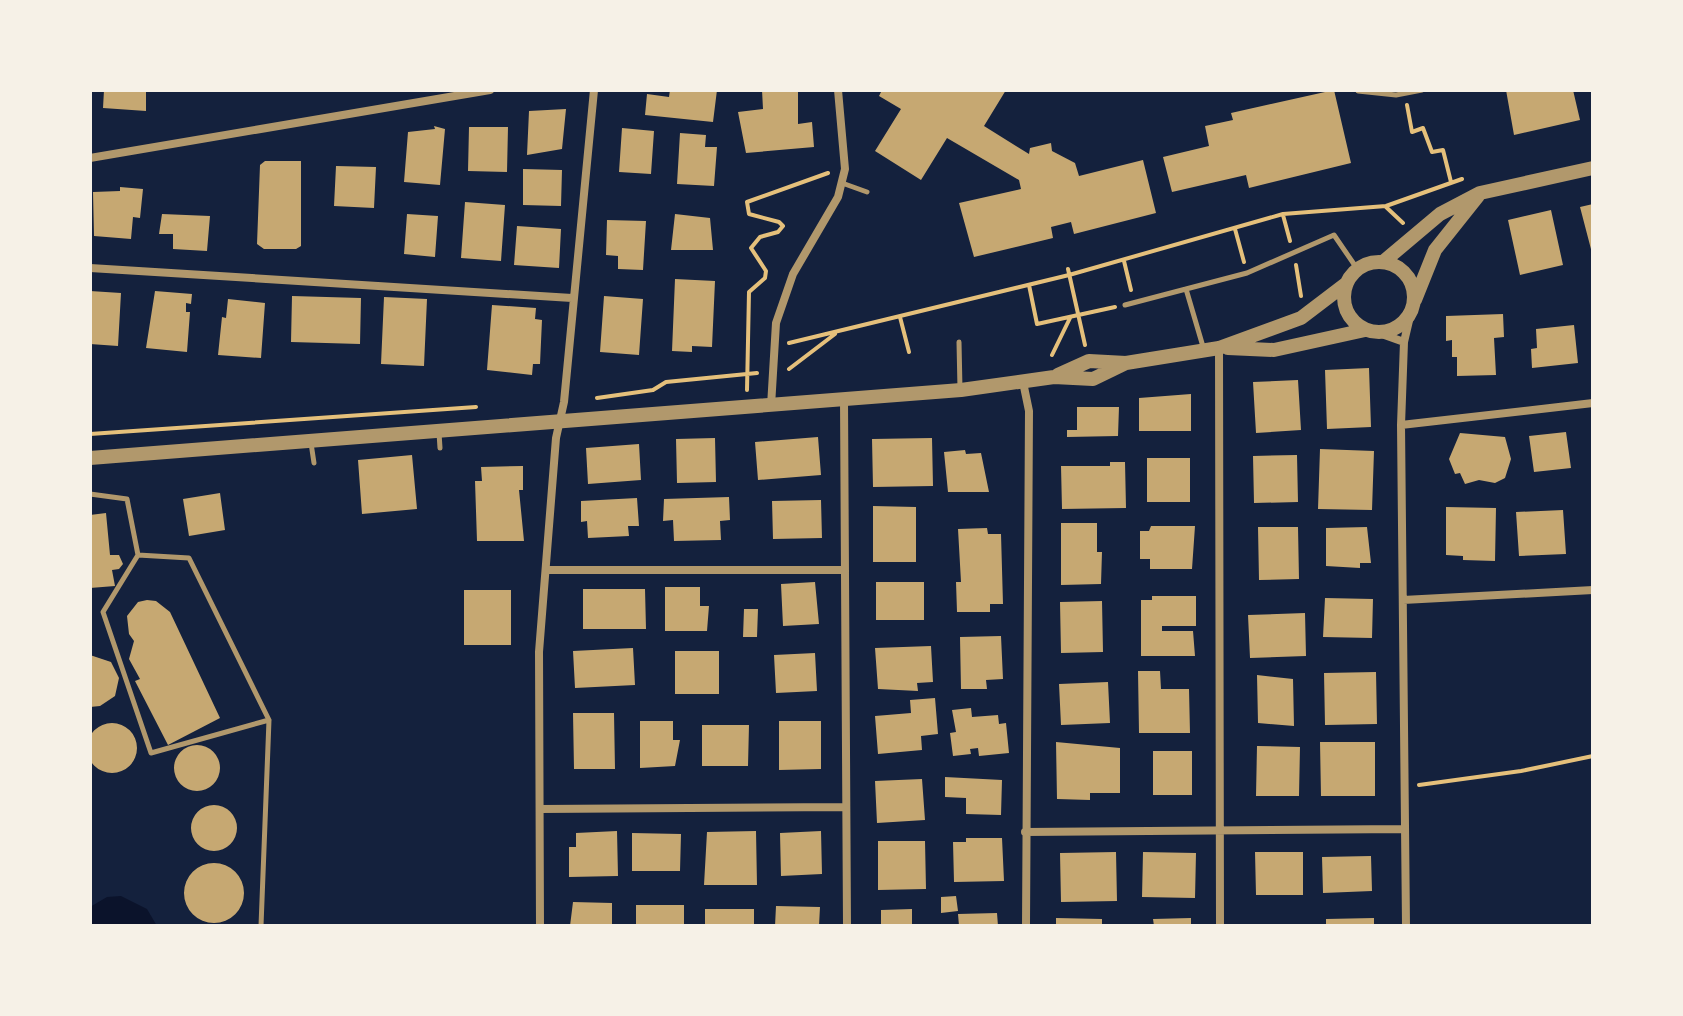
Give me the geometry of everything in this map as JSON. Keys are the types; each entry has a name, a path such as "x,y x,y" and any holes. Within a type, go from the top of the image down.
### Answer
{"street":[{"path":"90,158 490,90"},
{"path":"540,926 539,652 594,90"},
{"path":"771,406 776,323 793,274 838,197 845,169 838,90"},
{"path":"1212,350 1301,318 1347,283 1358,270 1383,262 1440,214 1480,193 1593,168"},
{"path":"1406,926 1401,425 1404,342 1413,306 1435,250 1456,234 1480,193"},
{"path":"90,458 771,406 961,390 1054,377 1093,379 1126,363 1212,350 1274,350 1397,328 1413,306 1410,279 1403,271 1383,262"},
{"path":"90,268 572,298"},
{"path":"1347,283 1344,293 1349,315 1370,331 1404,342"},
{"path":"1212,350 1220,926"},
{"path":"1023,382 1029,411 1026,926"},
{"path":"844,399 847,926"},
{"path":"1401,425 1593,403"},
{"path":"546,570 845,570"},
{"path":"1403,600 1593,590"},
{"path":"540,809 846,807"},
{"path":"1025,832 1405,829"}],"lane":[{"path":"1358,91 1405,94 1422,90"},
{"path":"842,183 867,192"},
{"path":"1440,214 1456,234"},
{"path":"1125,305 1247,273 1334,235 1358,270"},
{"path":"1186,289 1212,350"},
{"path":"959,342 961,390"},
{"path":"439,432 440,448"},
{"path":"310,442 314,463"},
{"path":"90,494 127,499 138,555 103,612 151,753 269,720"},
{"path":"138,555 189,558 269,720 261,926"}],"path":[{"path":"1405,94 1412,132 1423,128 1432,152 1443,150 1451,182"},
{"path":"747,392 749,292 765,278 766,271 751,248 760,237 778,232 783,226 779,222 749,214 747,202 845,169"},
{"path":"774,346 835,334 1069,272 1124,261 1283,214 1386,206 1414,199 1465,179"},
{"path":"1386,206 1411,230"},
{"path":"1235,229 1247,273"},
{"path":"1124,261 1135,302"},
{"path":"1069,272 1086,347"},
{"path":"1029,284 1037,324 1109,309"},
{"path":"900,317 909,352"},
{"path":"1052,355 1070,318"},
{"path":"564,402 653,390 666,382 789,369 835,334"},
{"path":"90,434 490,406"},
{"path":"1405,787 1521,771 1593,756"}],"water":[{"path":"121,896 147,909 157,926 90,926 90,907 107,897"}],"building":[{"path":"104,90 146,90 146,111 103,108"},
{"path":"670,90 717,90 713,122 645,115 647,94 669,97"},
{"path":"762,90 798,90 798,124 812,122 814,147 746,153 738,112 763,109"},
{"path":"882,90 1006,90 984,126 1029,154 1030,148 1051,143 1052,151 1075,163 1079,176 1143,160 1156,213 1074,234 1071,222 1051,227 1053,238 974,257 959,203 1021,189 1019,180 947,138 921,180 875,151 901,109 879,96"},
{"path":"1334,90 1351,163 1249,188 1246,175 1172,192 1163,157 1209,146 1205,126 1233,120 1231,113"},
{"path":"1506,90 1573,90 1580,120 1514,135"},
{"path":"566,109 562,149 527,155 529,111"},
{"path":"434,126 445,129 440,185 404,182 408,132 435,129"},
{"path":"469,127 508,127 507,172 468,171"},
{"path":"622,128 654,131 651,174 619,172"},
{"path":"680,133 706,135 705,147 717,147 714,186 677,184"},
{"path":"265,161 301,161 301,246 296,249 264,249 257,244 260,165"},
{"path":"336,166 376,167 374,208 334,206"},
{"path":"523,169 562,170 561,206 523,205"},
{"path":"120,187 143,189 140,218 133,217 131,239 94,236 93,192 120,191"},
{"path":"465,202 505,205 501,261 461,258"},
{"path":"1593,204 1593,252 1592,253 1580,207"},
{"path":"1551,210 1563,265 1520,275 1508,220"},
{"path":"162,214 210,216 207,251 173,249 173,234 159,234"},
{"path":"407,214 438,216 435,257 404,254"},
{"path":"675,214 710,218 713,250 671,250"},
{"path":"607,220 646,221 643,270 618,269 618,256 606,255"},
{"path":"517,226 561,229 559,268 514,265"},
{"path":"675,279 715,281 712,347 692,346 692,352 672,351"},
{"path":"90,291 121,293 118,346 90,344"},
{"path":"155,291 192,294 191,304 186,303 186,312 190,312 187,352 146,348"},
{"path":"292,296 361,298 360,344 291,342"},
{"path":"604,296 643,299 639,355 600,352"},
{"path":"384,297 427,299 424,366 381,364"},
{"path":"228,299 265,303 261,358 218,355 222,317 226,318"},
{"path":"492,305 536,308 535,319 542,320 540,364 533,364 532,375 487,370"},
{"path":"1503,314 1504,337 1494,338 1496,375 1457,376 1457,357 1452,357 1452,340 1446,341 1446,316"},
{"path":"1574,325 1578,363 1532,368 1531,349 1537,348 1536,329"},
{"path":"1369,368 1371,427 1327,429 1325,370"},
{"path":"1298,380 1301,430 1256,433 1253,382"},
{"path":"1191,394 1191,431 1139,431 1139,398"},
{"path":"1077,407 1119,407 1118,436 1067,437 1067,430 1077,430"},
{"path":"1566,432 1571,468 1534,472 1529,436"},
{"path":"1460,433 1505,437 1511,459 1505,478 1495,483 1479,480 1465,484 1460,473 1455,474 1449,459"},
{"path":"818,437 821,475 758,480 755,442"},
{"path":"715,438 716,482 677,483 676,439"},
{"path":"932,438 933,486 873,487 872,439"},
{"path":"639,444 641,480 588,484 586,448"},
{"path":"1320,449 1374,451 1372,510 1318,509"},
{"path":"965,450 966,454 981,453 989,492 948,492 944,452"},
{"path":"412,455 417,509 362,514 358,460"},
{"path":"1297,455 1298,502 1254,503 1253,456"},
{"path":"1147,458 1190,458 1190,502 1147,502"},
{"path":"1110,462 1125,462 1126,508 1062,509 1061,466 1110,466"},
{"path":"523,466 523,490 519,490 524,541 477,541 475,481 482,481 481,467"},
{"path":"220,493 225,530 189,536 183,499"},
{"path":"729,497 730,520 720,521 721,540 674,541 673,520 663,521 664,499"},
{"path":"637,498 639,526 628,526 629,536 588,538 587,521 581,522 581,501"},
{"path":"821,500 822,538 773,539 772,501"},
{"path":"873,506 916,507 916,562 873,562"},
{"path":"1446,507 1496,508 1495,561 1463,560 1463,556 1446,555"},
{"path":"1563,510 1566,554 1519,556 1516,512"},
{"path":"106,513 110,555 119,555 123,564 119,569 112,570 115,586 90,588 90,515"},
{"path":"1061,523 1097,523 1097,552 1102,552 1101,584 1061,585"},
{"path":"1151,526 1195,526 1192,569 1150,569 1150,559 1140,559 1140,531 1149,531"},
{"path":"1258,527 1298,527 1299,579 1259,580"},
{"path":"1367,527 1371,563 1360,563 1360,568 1326,566 1326,528"},
{"path":"987,528 988,534 1001,534 1003,604 990,604 990,612 957,612 956,582 961,582 958,529"},
{"path":"815,582 819,624 783,626 781,584"},
{"path":"876,582 924,582 924,620 876,620"},
{"path":"665,587 700,587 700,606 709,606 707,631 665,631"},
{"path":"583,589 645,589 646,629 583,629"},
{"path":"464,590 511,590 511,645 464,645"},
{"path":"1152,596 1196,596 1196,626 1162,626 1162,631 1193,631 1195,656 1141,656 1141,600 1152,600"},
{"path":"1325,598 1373,599 1372,638 1323,637"},
{"path":"156,601 170,612 220,718 168,745 135,681 140,679 129,659 134,641 129,634 127,616 138,602"},
{"path":"1102,601 1103,652 1061,653 1060,602"},
{"path":"744,609 758,609 757,637 743,637"},
{"path":"1305,613 1306,656 1250,658 1248,615"},
{"path":"1001,636 1003,679 986,680 987,689 961,689 960,637"},
{"path":"931,646 933,682 917,683 918,691 878,689 875,648"},
{"path":"633,648 635,685 575,688 573,651"},
{"path":"675,651 719,651 719,694 675,694"},
{"path":"815,653 817,691 776,693 774,655"},
{"path":"90,655 111,662 119,678 115,696 100,706 90,707"},
{"path":"1138,671 1160,671 1161,689 1189,689 1190,733 1139,733"},
{"path":"1376,672 1377,724 1325,725 1324,673"},
{"path":"1257,675 1293,679 1294,726 1258,723"},
{"path":"1108,682 1110,723 1061,725 1059,684"},
{"path":"935,698 938,734 921,736 922,750 878,754 875,716 911,713 910,700"},
{"path":"971,708 972,717 998,715 999,724 1006,723 1009,753 979,756 978,748 970,749 971,754 953,756 950,733 956,732 952,710"},
{"path":"573,713 614,713 615,769 574,769"},
{"path":"640,721 673,721 673,740 680,740 675,766 640,768"},
{"path":"779,721 821,721 821,769 779,770"},
{"path":"112,723 130,730 137,748 130,766 112,773 94,766 87,748 94,730"},
{"path":"702,725 749,725 748,766 702,766"},
{"path":"1056,742 1120,748 1120,793 1090,793 1090,800 1057,799"},
{"path":"1320,742 1375,742 1375,796 1321,796"},
{"path":"197,745 213,752 220,768 213,784 197,791 181,784 174,768 181,752"},
{"path":"1257,746 1300,747 1299,796 1256,796"},
{"path":"1153,751 1192,751 1192,795 1153,795"},
{"path":"945,777 1002,780 1001,815 966,814 966,798 945,797"},
{"path":"922,779 925,820 877,823 875,781"},
{"path":"214,805 230,812 237,828 230,844 214,851 198,844 191,828 198,812"},
{"path":"617,831 618,876 569,877 569,847 576,847 576,833"},
{"path":"756,831 757,885 704,885 707,832"},
{"path":"821,831 822,874 781,876 780,833"},
{"path":"632,833 681,834 680,871 632,871"},
{"path":"966,838 1002,838 1004,881 954,882 953,842 966,842"},
{"path":"878,841 925,841 926,889 878,890"},
{"path":"1116,852 1117,901 1061,902 1060,853"},
{"path":"1143,852 1196,853 1195,898 1142,897"},
{"path":"1255,852 1303,852 1303,895 1256,895"},
{"path":"1371,856 1372,891 1323,893 1322,857"},
{"path":"214,863 235,872 244,893 235,914 214,923 193,914 184,893 193,872"},
{"path":"956,896 958,911 941,913 941,897"},
{"path":"573,902 612,903 612,926 570,926"},
{"path":"636,905 684,905 684,926 636,926"},
{"path":"776,906 820,907 819,926 775,926"},
{"path":"705,909 754,909 754,926 705,926"},
{"path":"912,909 912,926 881,926 881,910"},
{"path":"997,913 998,926 959,926 958,914"},
{"path":"1056,918 1102,919 1102,926 1056,926"},
{"path":"1191,918 1191,926 1154,926 1153,919"},
{"path":"1374,918 1374,926 1326,926 1326,919"}]}
